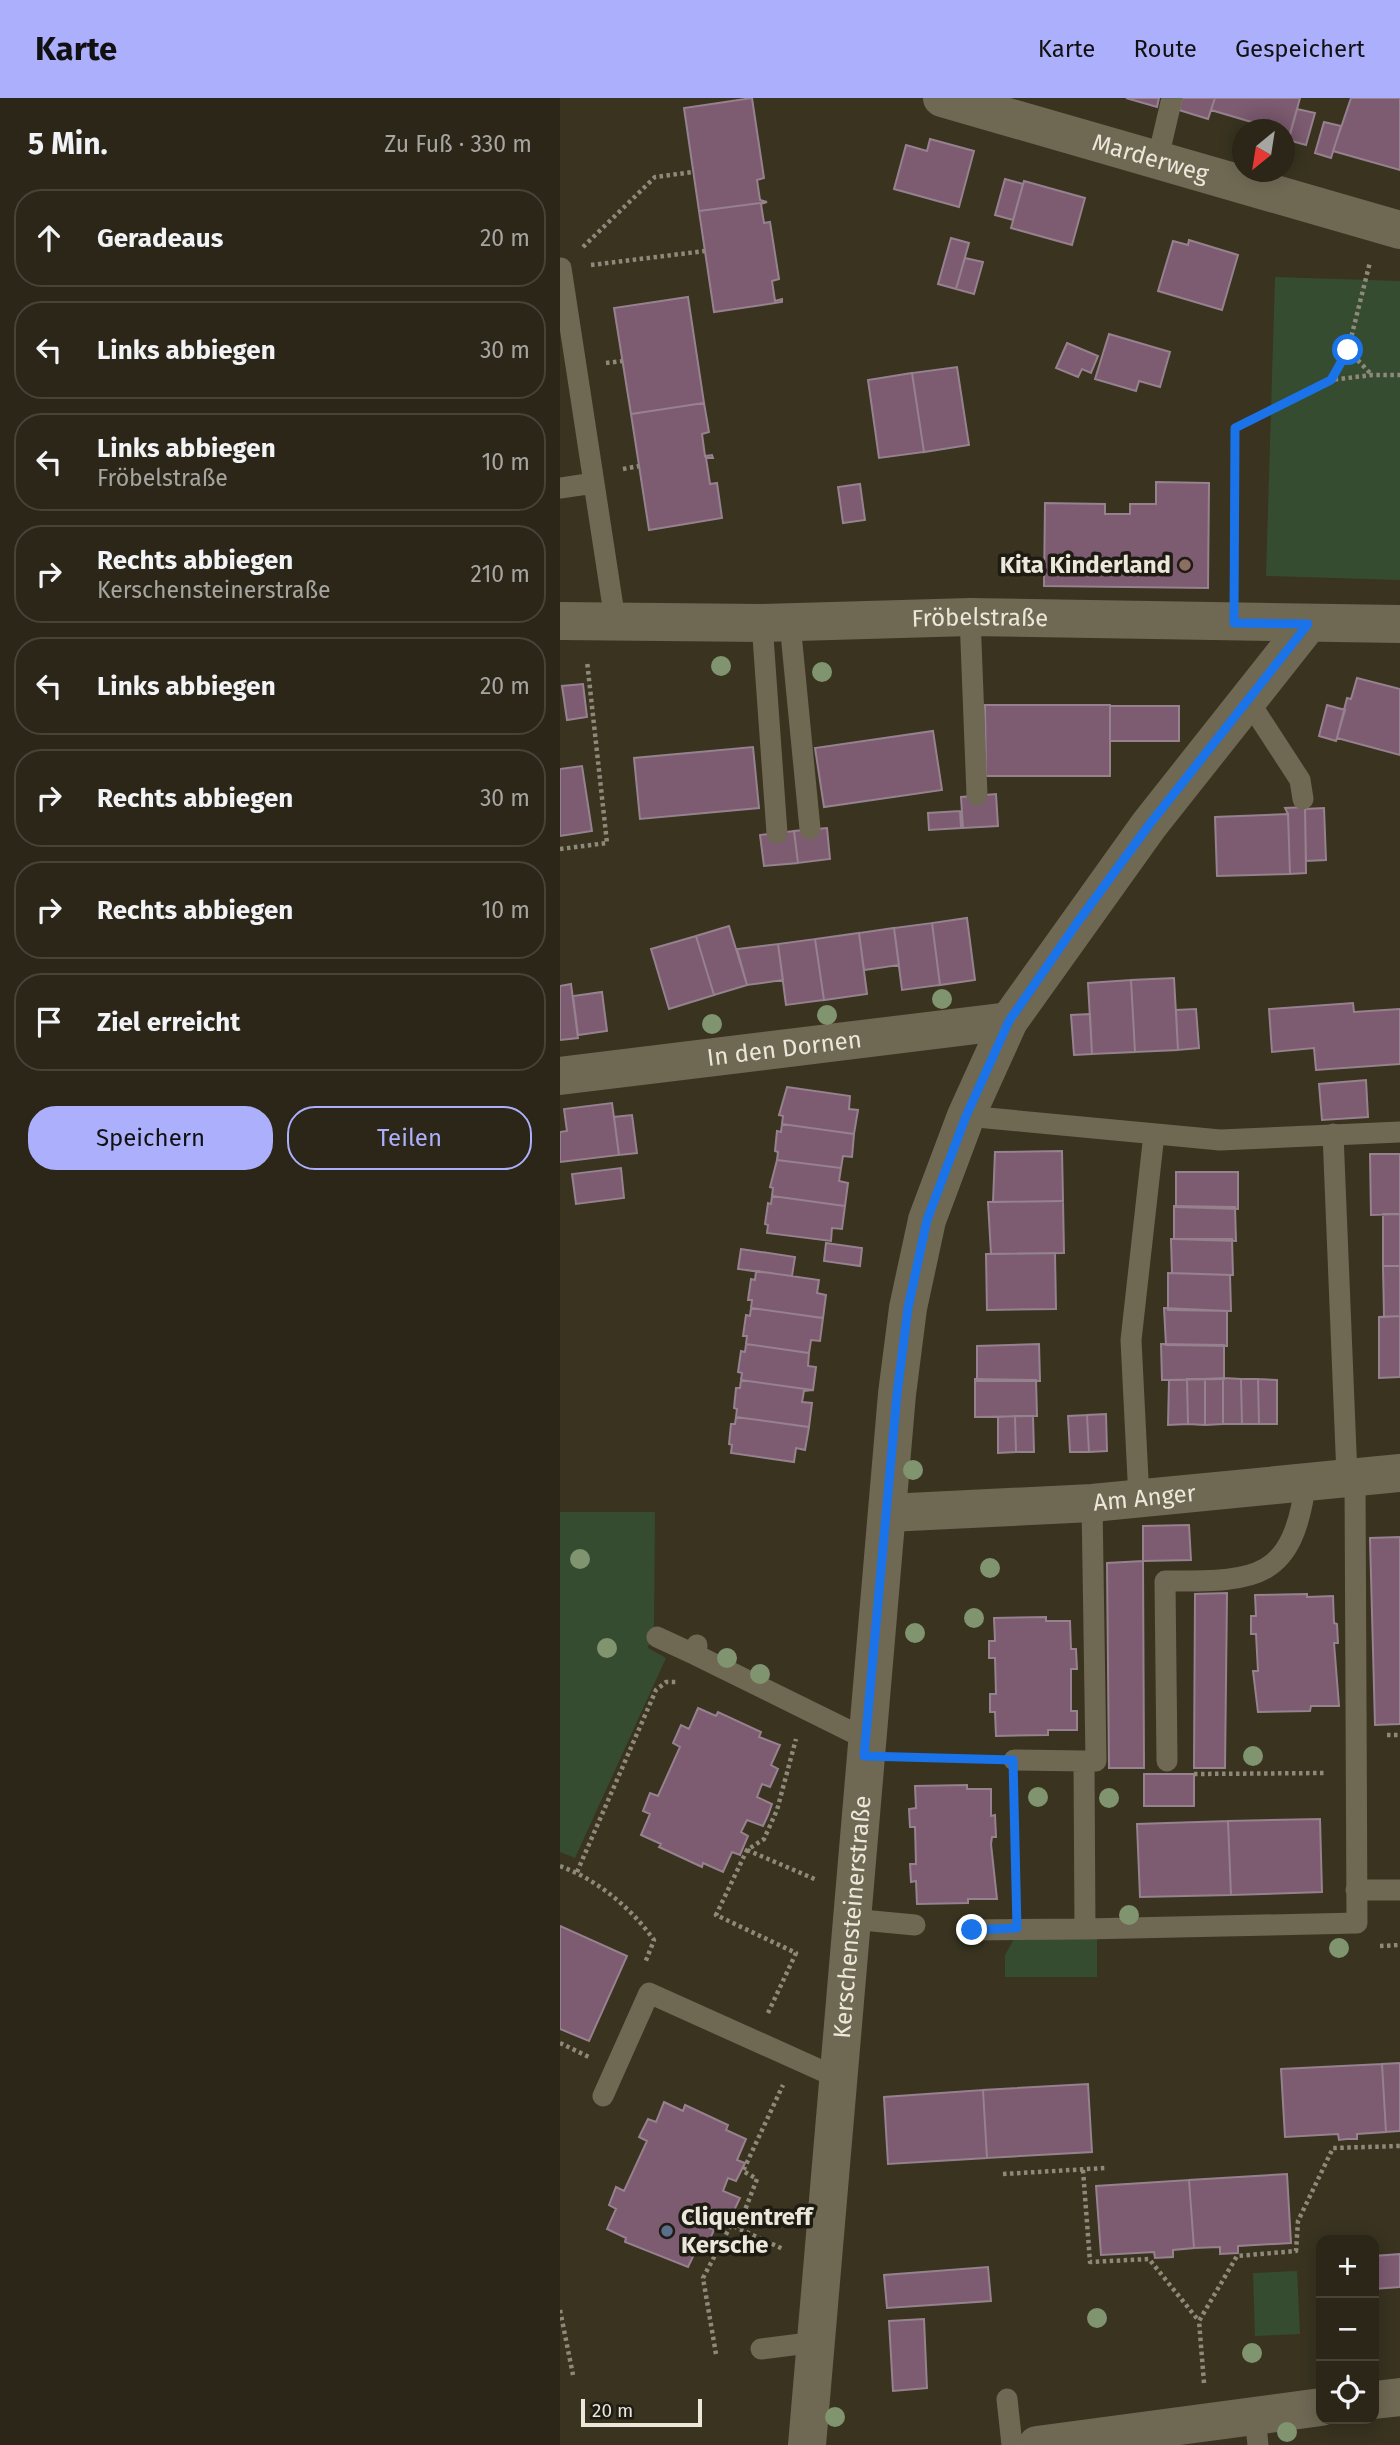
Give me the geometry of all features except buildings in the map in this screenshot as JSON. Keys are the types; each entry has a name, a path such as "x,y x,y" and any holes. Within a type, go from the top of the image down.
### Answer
{"street":[{"name":"Marderweg","path":"942,98 1390,227"},
{"name":"Fröbelstraße","path":"586,621 776,623 970,617 1400,624"},
{"name":"Kerschensteinerstraße","path":"807,2445 865,1747 877,1700 897,1394 908,1308 927,1220 966,1116 1009,1021 1125,858 1308,624"},
{"name":"In den Dornen","path":"560,1076 1009,1021"},
{"name":"Am Anger","path":"888,1513 1092,1503 1306,1480 1400,1473"},
{"path":"1379,2399 1400,2397"},
{"path":"1037,2445 1206,2422 1257,2430 1316,2409"}],"lane":[{"path":"1157,162 1172,98"},
{"path":"561,268 594,483 586,621"},
{"path":"560,488 594,483"},
{"path":"970,617 977,795"},
{"path":"776,623 810,829"},
{"path":"776,623 777,833"},
{"path":"1248,700 1300,780 1303,799"},
{"path":"966,1116 1220,1140 1400,1132"},
{"path":"1139,1499 1132,1340 1154,1134"},
{"path":"972,1930 1357,1923 1351,1476 1333,1134"},
{"path":"1173,1767 1165,1581 1234,1581 1259,1573 1274,1563 1301,1518 1306,1480"},
{"path":"1013,1760 1096,1761 1092,1503"},
{"path":"657,1637 696,1650 795,1699 865,1747"},
{"path":"1084,1761 1085,1929"},
{"path":"1356,1889 1400,1890"},
{"path":"852,1907 915,1925"},
{"path":"603,2096 649,1993 838,2078"},
{"path":"761,2349 816,2342"},
{"path":"1007,2399 1012,2445"}],"path":[{"path":"561,268 655,177 693,172"},
{"path":"1331,380 1348,350 1390,227"},
{"path":"561,268 705,251"},
{"path":"1348,350 1372,374"},
{"path":"1234,623 1235,428 1331,380 1372,374 1400,375"},
{"path":"560,849 607,842 586,621"},
{"path":"577,1872 656,1690 666,1682 679,1682 691,1688"},
{"path":"755,2040 796,1953 716,1914 747,1850 764,1839 772,1819 797,1737 795,1699"},
{"path":"785,1731 797,1737"},
{"path":"865,1747 1013,1760 1017,1928"},
{"path":"1173,1767 1357,1772"},
{"path":"747,1850 852,1907"},
{"path":"560,1866 577,1872 615,1897 641,1922 654,1940 638,1978 649,1993"},
{"path":"738,2228 757,2179 743,2171 796,2059"},
{"path":"1206,2422 1199,2321 1237,2256 1296,2251 1298,2221 1333,2148 1400,2146"},
{"path":"1003,2174 1105,2168"},
{"path":"1083,2170 1090,2262 1149,2259 1199,2321"},
{"path":"716,2354 703,2277 731,2225 822,2269"},
{"path":"560,2310 573,2375"}],"green space":[{"path":"1275,277 1400,281 1400,580 1266,576"},
{"path":"560,1512 655,1512 654,1626 648,1648 666,1658 575,1858 560,1852"},
{"path":"1097,1937 1097,1977 1005,1977 1005,1955 1014,1939"},
{"path":"1297,2271 1300,2334 1255,2336 1253,2273"}],"place":[{"name":"Kita Kinderland","path":"1185,565"},
{"name":"Cliquentreff Kersche","path":"667,2231"}],"route":[{"path":"972,1930 1017,1928 1013,1760 864,1756 897,1394 908,1308 927,1220 966,1116 1009,1021 1149,825 1308,624 1234,623 1235,428 1331,380 1348,350"}]}
